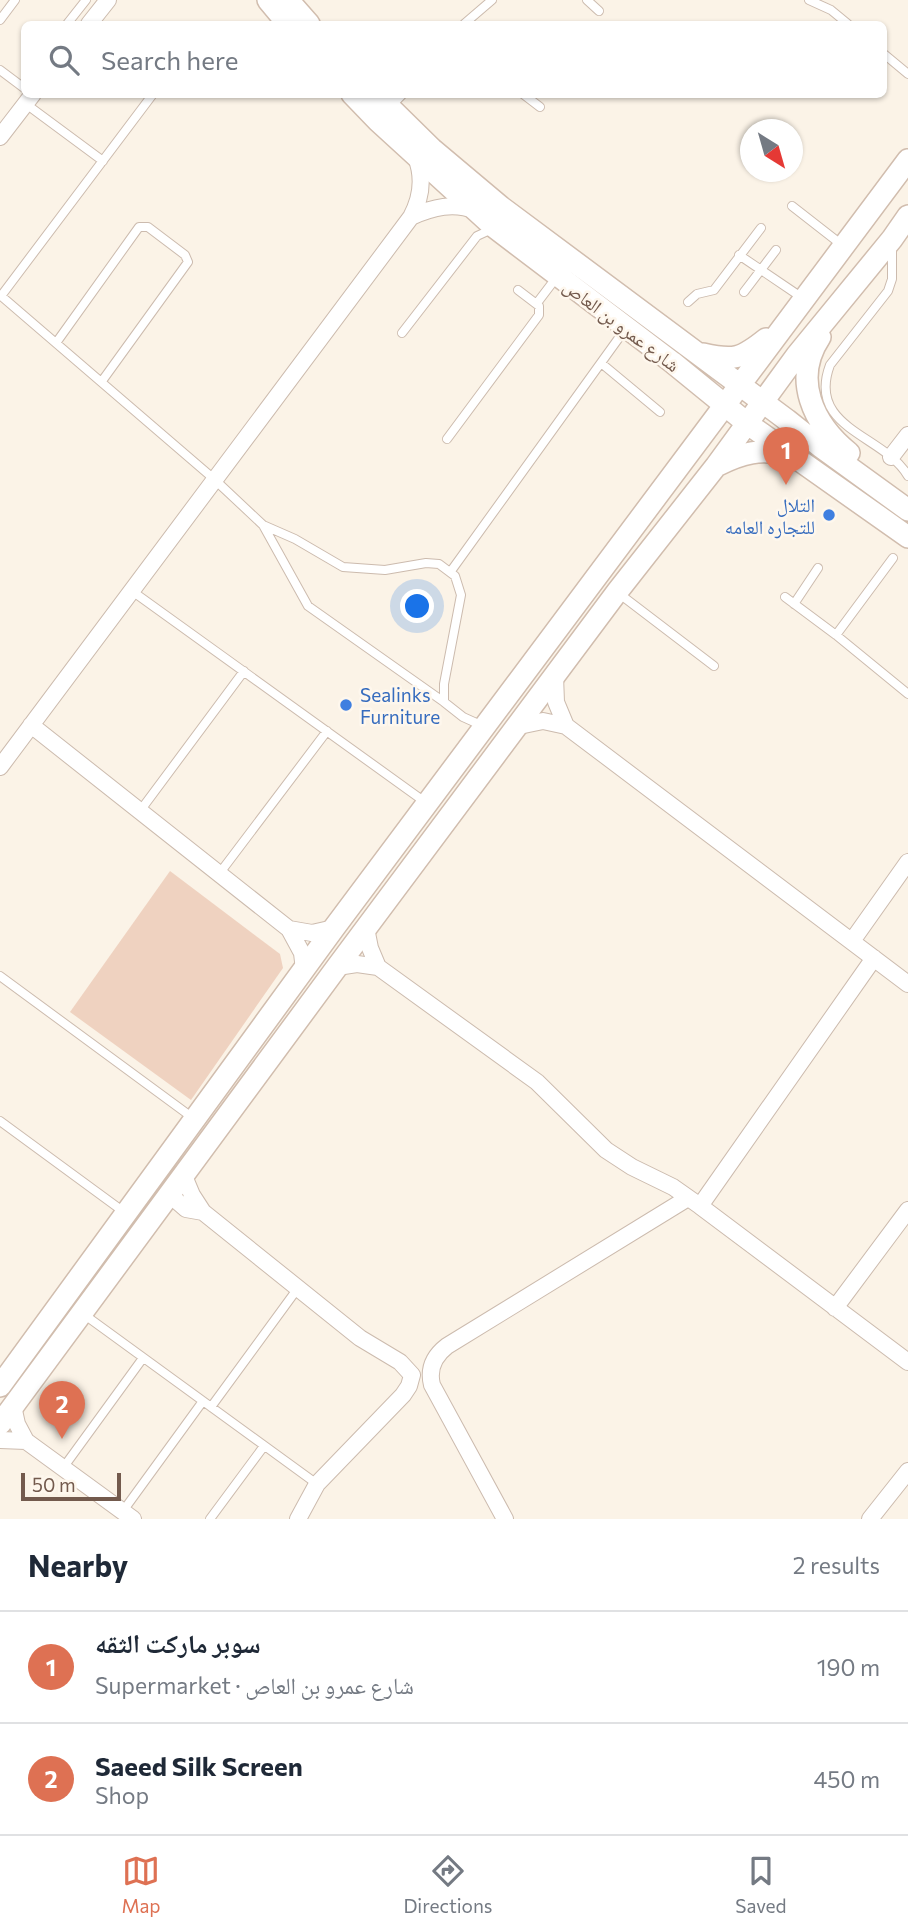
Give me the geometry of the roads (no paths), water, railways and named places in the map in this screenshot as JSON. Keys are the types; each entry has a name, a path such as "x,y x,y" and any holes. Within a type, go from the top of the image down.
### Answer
{"main road":[{"path":"268,0 286,21"},
{"path":"288,0 306,21"},
{"name":"شارع عمرو بن العاص","path":"356,98 494,227 687,374 748,424 908,537"},
{"name":"شارع عمرو بن العاص","path":"389,99 432,149 501,207 904,507"},
{"path":"0,1386 334,928 908,160"},
{"path":"0,1424 618,592 748,424 808,340 872,264 908,216"},
{"path":"872,264 865,278 817,342 809,366 808,392 816,416 830,437 876,475 904,507"},
{"path":"698,353 740,358 788,319"},
{"path":"687,374 703,406 704,424 699,439"},
{"path":"716,466 736,456 760,450 794,456"},
{"path":"170,1195 167,1183 170,1171 192,1136 195,1119"},
{"path":"83,1310 88,1289 128,1234 126,1214"}],"street":[{"path":"91,21 108,0"},
{"path":"0,137 24,98"},
{"path":"0,767 411,217 421,187 420,166 416,156"},
{"path":"411,217 451,205 465,206 476,211"},
{"path":"891,457 908,435"},
{"path":"555,676 555,702 566,726"},
{"path":"519,726 543,720 566,726 908,984"},
{"path":"31,725 289,929 302,953 304,970"},
{"path":"852,941 908,862"},
{"path":"289,929 312,933 334,928"},
{"path":"366,928 369,948 378,967"},
{"path":"505,1519 432,1385 431,1373 436,1356 447,1346 694,1202 874,958"},
{"path":"337,967 358,964 378,967 537,1082 606,1150 694,1202 908,1362"},
{"path":"184,1176 203,1212 360,1338 400,1362 412,1375"},
{"path":"170,1195 186,1209 203,1212"},
{"path":"835,1308 908,1210"},
{"path":"412,1375 431,1373"},
{"path":"298,1519 317,1484 403,1395 412,1375"},
{"path":"13,1406 17,1424 26,1441 128,1515"},
{"path":"0,1440 26,1441"},
{"path":"870,1519 908,1471"}],"lane":[{"path":"0,20 15,0"},
{"path":"69,21 86,0"},
{"path":"468,21 492,0"},
{"path":"587,0 599,11"},
{"path":"813,1 844,21"},
{"path":"887,56 908,74"},
{"path":"0,70 21,86"},
{"path":"35,98 103,161"},
{"path":"150,98 0,295 102,381 263,525 308,606 463,717 485,727"},
{"path":"528,98 540,107"},
{"path":"792,206 844,246"},
{"path":"57,343 139,227 148,227 187,257 186,264 102,381"},
{"path":"402,334 477,236 494,227"},
{"path":"688,302 697,294 714,290 761,228"},
{"path":"892,239 891,285 835,357 825,383 828,401 837,417 891,457 908,477"},
{"path":"744,292 776,250"},
{"path":"739,255 804,299"},
{"path":"537,303 557,276"},
{"path":"447,439 539,315 537,303 518,290"},
{"path":"451,571 626,328"},
{"path":"601,363 660,411"},
{"path":"263,525 295,539 343,567 386,570 433,563 451,571 459,582 461,595 444,684 444,702"},
{"path":"836,635 893,558"},
{"path":"794,604 818,568"},
{"path":"131,590 428,804"},
{"path":"618,592 714,666"},
{"path":"785,597 908,694"},
{"path":"140,811 243,671"},
{"path":"219,874 327,731"},
{"path":"0,976 195,1119"},
{"path":"0,1121 126,1214"},
{"path":"128,1515 207,1404 298,1288"},
{"path":"83,1310 317,1484"},
{"path":"63,1468 143,1357"},
{"path":"210,1519 264,1446"}],"place":[{"name":"سوبر ماركت الثقه","path":"786,485"},
{"name":"التلال للتجاره العامه","path":"829,515"},
{"name":"Sealinks Furniture","path":"346,705"},
{"name":"Saeed Silk Screen","path":"62,1439"}]}
